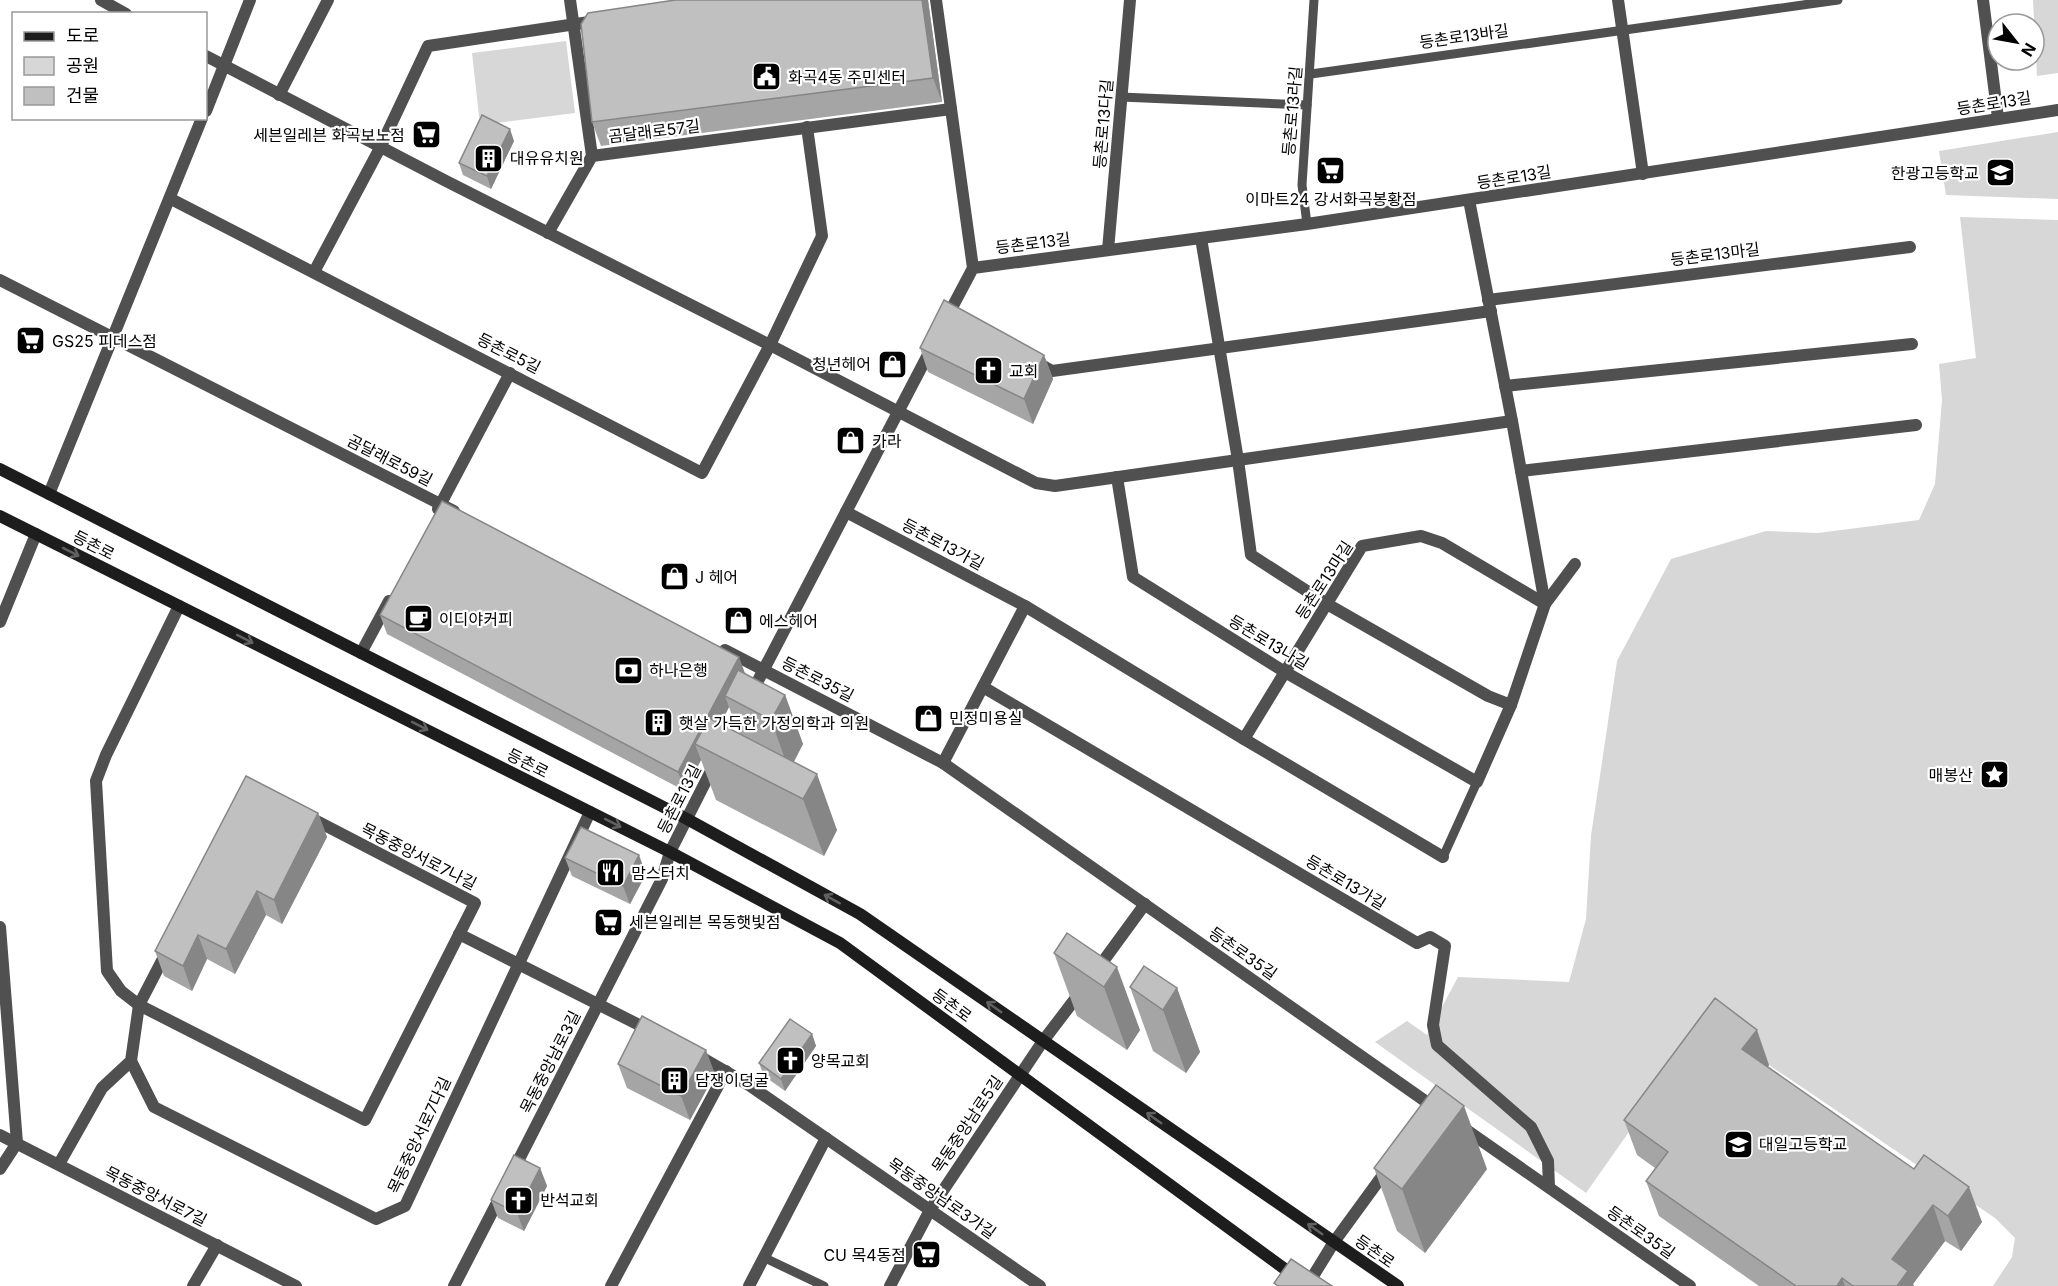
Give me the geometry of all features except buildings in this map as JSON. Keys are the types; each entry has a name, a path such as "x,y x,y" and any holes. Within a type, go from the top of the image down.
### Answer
{"main road":[{"name":"등촌로","path":"0,469 687,819 860,914 1398,1286"},
{"name":"등촌로","path":"0,516 670,852 840,943 1308,1286"}],"street":[{"path":"101,0 122,12"},
{"path":"207,108 250,0"},
{"path":"279,95 328,0"},
{"path":"570,0 592,156"},
{"path":"747,702 898,412 955,316 973,268 936,0"},
{"name":"등촌로13다길","path":"1108,250 1130,0"},
{"path":"1618,0 1643,174"},
{"path":"1983,0 1998,118"},
{"path":"314,272 380,148 428,46 607,19"},
{"path":"207,57 380,148 770,345 1036,483 1056,486 1512,421"},
{"name":"곰달래로57길","path":"548,233 592,156 951,109"},
{"name":"등촌로13길","path":"973,268 1306,224 2058,110"},
{"path":"49,494 201,120"},
{"path":"770,345 822,236 807,127"},
{"name":"등촌로5길","path":"171,199 702,473 770,345"},
{"path":"1469,200 1545,604"},
{"path":"1201,238 1238,460 1251,555 1327,604 1488,696 1510,705"},
{"name":"등촌로13마길","path":"1490,305 1910,247"},
{"name":"곰달래로59길","path":"0,279 461,515"},
{"path":"1021,354 1052,371 1219,348 1490,305"},
{"path":"1505,386 1912,344"},
{"path":"430,524 510,373"},
{"path":"1521,471 1916,425"},
{"name":"등촌로13나길","path":"1117,477 1133,578 1285,672 1478,782"},
{"name":"등촌로13가길","path":"846,512 1025,606 1443,857"},
{"path":"0,622 36,534"},
{"name":"등촌로13마길","path":"1244,739 1362,546 1421,536 1442,543 1545,604"},
{"path":"1478,782 1510,705 1545,604 1575,564"},
{"path":"361,653 393,593"},
{"name":"목동중앙서로7나길","path":"179,606 106,755 96,782 107,971 121,991 139,1005 365,1120 475,903 294,810"},
{"path":"943,763 1025,606"},
{"path":"712,643 764,670"},
{"name":"등촌로35길","path":"764,670 943,763 1145,904 1429,1110 1549,1187 1690,1286"},
{"name":"등촌로13가길","path":"983,687 1417,943 1430,937 1445,946 1433,1025 1437,1045 1531,1127 1548,1161 1549,1187"},
{"name":"등촌로13길","path":"670,852 720,755"},
{"name":"목동중앙서로7다길","path":"131,1061 154,1107 376,1219 405,1206 590,812"},
{"name":"목동중앙남로3길","path":"454,1286 662,879 670,852"},
{"path":"1020,1075 1145,904"},
{"path":"0,927 17,1143 0,1169"},
{"path":"459,934 667,1039"},
{"path":"59,1164 102,1088 131,1061 139,1005 171,943"},
{"name":"목동중앙남로3가길","path":"687,1050 726,1071 1040,1286"},
{"path":"611,1286 726,1071"},
{"name":"목동중앙남로5길","path":"890,1286 930,1210 1020,1075"},
{"name":"목동중앙서로7길","path":"0,1136 296,1286"},
{"path":"749,1286 826,1138"},
{"name":"등촌로","path":"1308,1286 1334,1242 1393,1160"},
{"path":"193,1286 217,1245"}],"lane":[{"name":"등촌로13라길","path":"1306,224 1302,185 1314,0"},
{"name":"등촌로13바길","path":"1311,74 1838,0"},
{"path":"1121,97 1306,105"},
{"path":"1443,857 1478,782"},
{"path":"765,1257 824,1286"}],"green space":[{"path":"2033,0 2058,0 2058,73 2037,76 2037,72 2046,72 2046,12 2034,12"},
{"path":"566,41 575,113 480,125 472,53"},
{"name":"한광고등학교","path":"2058,132 2058,199 1946,195 1939,151"},
{"path":"1960,217 2058,220 2058,1286 1993,1286 2012,1257 2015,1238 1995,1218 1712,1028 1631,1129 1586,1193 1375,1042 1407,1021 1427,1035 1458,977 1569,982 1586,919 1591,836 1617,661 1671,559 1766,531 1818,533 1919,520 1935,484 1942,400 1939,364 1976,358"}],"place":[{"name":"화곡4동 주민센터","path":"767,77"},
{"name":"세븐일레븐 화곡보노점","path":"426,135"},
{"name":"대유유치원","path":"489,158"},
{"name":"이마트24 강서화곡봉황점","path":"1331,171"},
{"name":"한광고등학교","path":"2000,173"},
{"name":"GS25 피데스점","path":"31,341"},
{"name":"청년헤어","path":"892,364"},
{"name":"교회","path":"988,371"},
{"name":"카라","path":"851,441"},
{"name":"J 헤어","path":"674,577"},
{"name":"이디야커피","path":"418,619"},
{"name":"에스헤어","path":"738,621"},
{"name":"하나은행","path":"628,670"},
{"name":"민정미용실","path":"928,718"},
{"name":"햇살 가득한 가정의학과 의원","path":"658,723"},
{"name":"매봉산","path":"1994,775"},
{"name":"맘스터치","path":"610,873"},
{"name":"세븐일레븐 목동햇빛점","path":"608,922"},
{"name":"양목교회","path":"790,1061"},
{"name":"담쟁이덩굴","path":"674,1080"},
{"name":"대일고등학교","path":"1738,1144"},
{"name":"반석교회","path":"519,1200"},
{"name":"CU 목4동점","path":"927,1255"}]}
